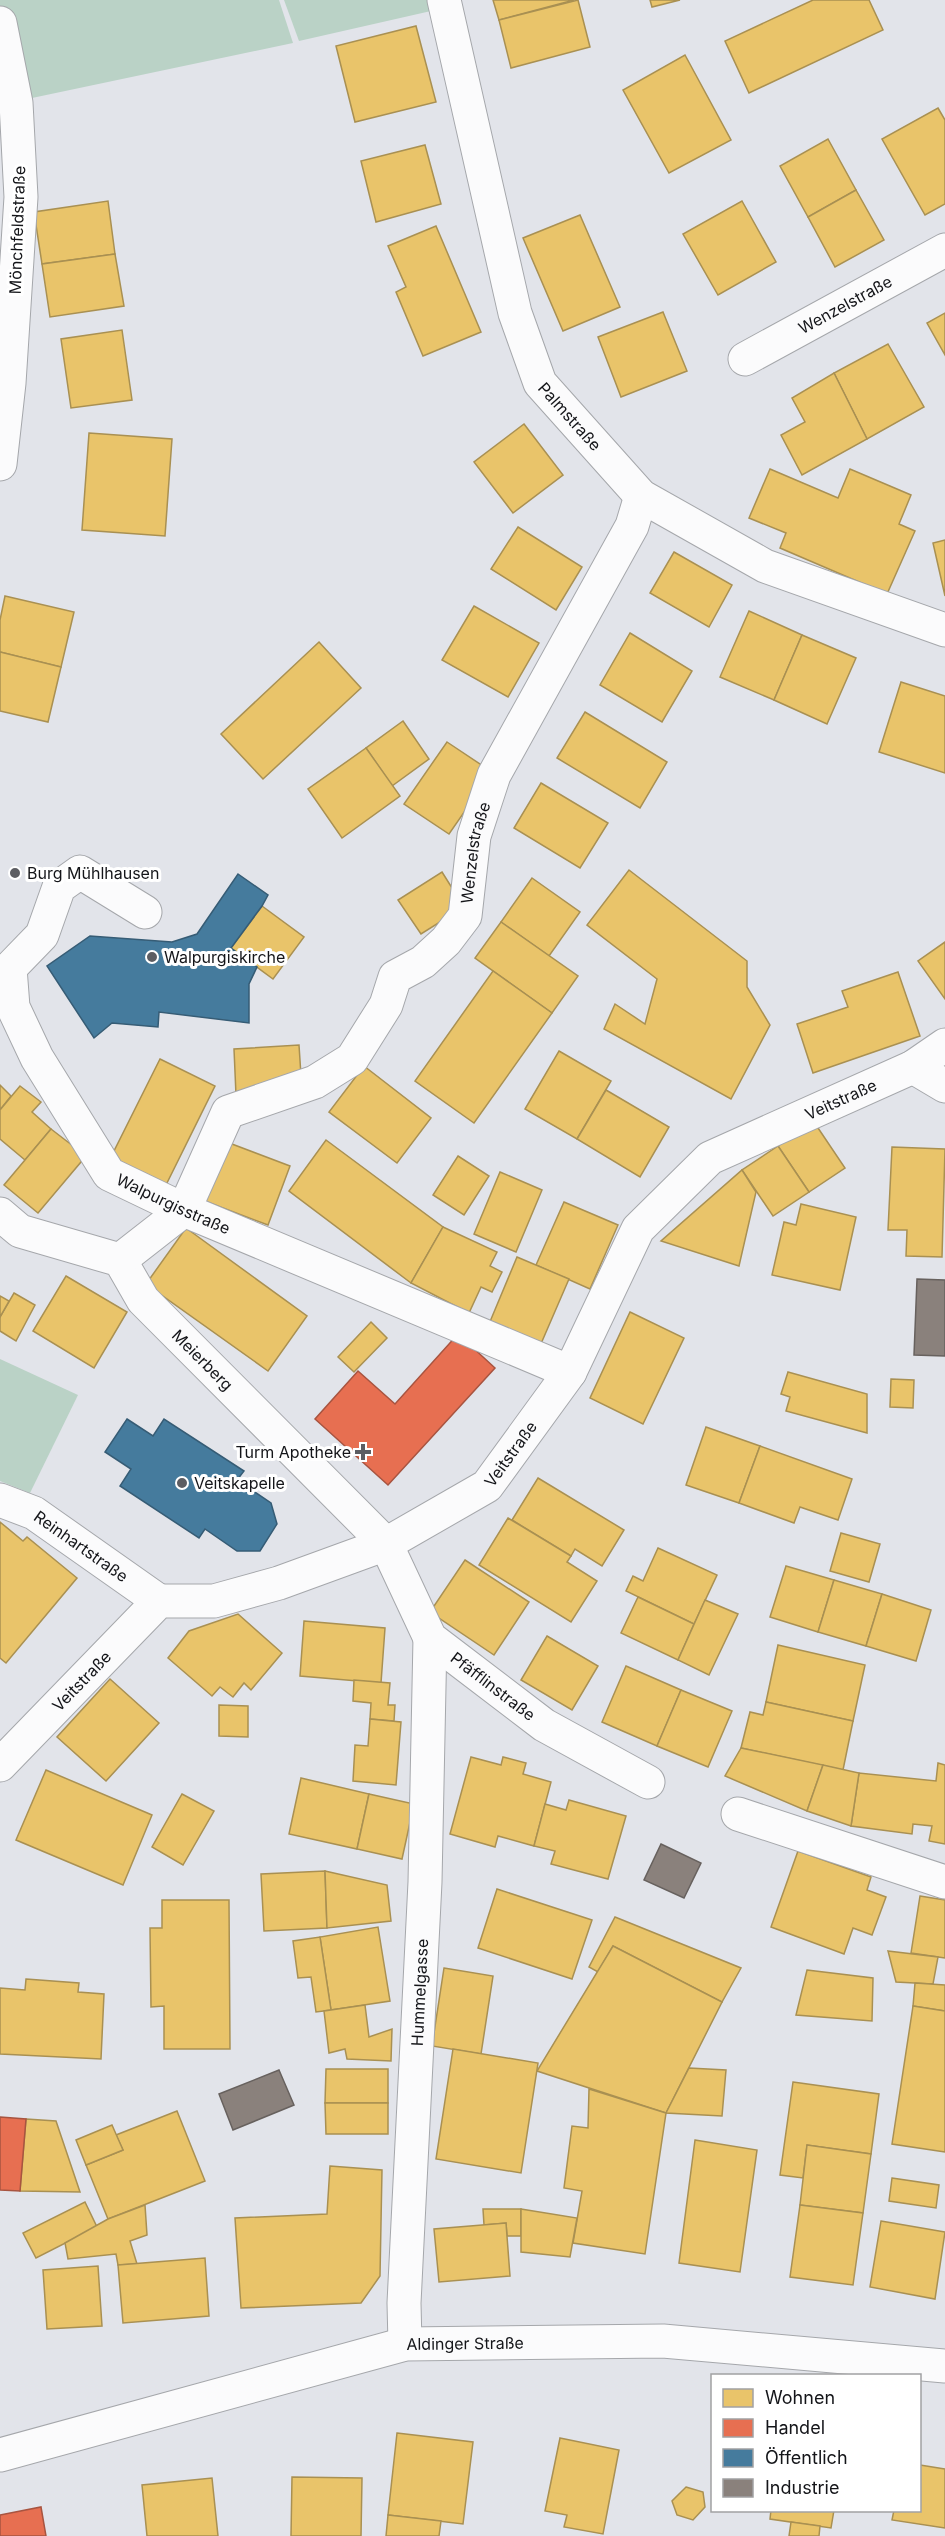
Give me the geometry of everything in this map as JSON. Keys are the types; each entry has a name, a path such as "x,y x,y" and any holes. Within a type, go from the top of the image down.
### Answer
{"street":[{"name":"Palmstraße","path":"444,0 515,313 540,383 640,496 765,566 945,630"},
{"name":"Mönchfeldstraße","path":"0,23 16,103 21,197 9,383 0,464"},
{"name":"Wenzelstraße","path":"745,359 945,250"},
{"name":"Wenzelstraße","path":"120,1260 184,1210 228,1112 315,1082 352,1059 386,1005 395,977 423,962 446,940 465,916 474,836 495,775 632,526 640,496"},
{"name":"Walpurgisstraße","path":"145,912 80,872 59,887 42,935 10,968 13,1007 37,1058 109,1174 184,1210 570,1372"},
{"name":"Veitstraße","path":"0,1765 159,1601 214,1601 279,1583 386,1544 487,1486 570,1372 639,1229 710,1158 913,1067 945,1045"},
{"path":"913,1067 945,1086"},
{"path":"0,1214 20,1231 120,1260"},
{"name":"Meierberg","path":"120,1260 143,1299 386,1544"},
{"name":"Reinhartstraße","path":"0,1500 34,1513 159,1601"},
{"name":"Pfäfflinstraße","path":"386,1544 430,1638 544,1725 648,1782"},
{"name":"Hummelgasse","path":"405,2344 404,2303 425,1882 430,1638"},
{"path":"738,1814 945,1882"},
{"name":"Aldinger Straße","path":"0,2455 405,2344 663,2341 945,2366"}],"green space":[{"path":"0,0 279,0 293,43 32,98 0,92"},
{"path":"284,0 428,0 431,11 299,41"},
{"path":"0,1359 78,1395 30,1493 0,1481"}],"building: Wohnen":[{"path":"493,0 574,0 499,20"},
{"path":"578,0 590,47 511,68 499,20"},
{"path":"650,0 680,0 652,7"},
{"path":"813,0 869,0 883,30 749,93 725,41"},
{"path":"416,26 436,102 355,122 336,46"},
{"path":"685,55 731,140 669,173 623,90"},
{"path":"938,108 945,120 945,204 925,215 882,139"},
{"path":"828,139 856,190 808,217 780,166"},
{"path":"425,145 441,204 376,222 361,161"},
{"path":"856,190 884,240 835,267 808,217"},
{"path":"108,201 115,254 42,264 34,212"},
{"path":"742,201 776,262 718,295 683,234"},
{"path":"580,215 620,307 563,331 523,238"},
{"path":"436,226 481,332 423,356 396,292 406,287 388,246"},
{"path":"115,254 124,306 50,317 42,264"},
{"path":"663,312 687,371 621,397 598,337"},
{"path":"945,313 945,355 927,323"},
{"path":"122,330 132,400 71,408 61,339"},
{"path":"888,344 924,407 867,439 834,373"},
{"path":"834,373 867,439 802,475 781,435 805,422 792,398"},
{"path":"524,424 563,475 513,513 474,462"},
{"path":"89,433 172,439 165,536 82,530"},
{"path":"770,469 838,498 850,469 911,495 899,524 915,531 887,594 780,548 786,533 749,518"},
{"path":"518,527 582,567 556,610 491,569"},
{"path":"945,540 945,596 933,543"},
{"path":"674,552 732,585 709,627 650,593"},
{"path":"5,596 74,612 61,667 0,652 0,620"},
{"path":"474,606 539,643 508,697 442,660"},
{"path":"749,611 802,635 774,700 720,677"},
{"path":"630,633 692,671 662,722 600,685"},
{"path":"802,635 856,658 827,724 774,700"},
{"path":"319,642 361,688 263,779 221,734"},
{"path":"0,652 61,667 48,722 0,711"},
{"path":"901,682 945,696 945,773 879,752"},
{"path":"585,712 667,762 640,808 557,758"},
{"path":"403,721 429,759 392,786 366,748"},
{"path":"447,742 492,772 449,834 404,804"},
{"path":"366,748 400,796 342,838 308,789"},
{"path":"541,783 608,823 580,868 514,828"},
{"path":"629,870 747,961 747,987 770,1025 731,1099 604,1029 615,1004 645,1024 657,979 587,925"},
{"path":"442,872 464,907 421,934 398,900"},
{"path":"532,878 580,912 549,956 501,922"},
{"path":"262,906 304,937 273,979 231,948"},
{"path":"501,922 578,976 552,1013 475,958"},
{"path":"945,942 945,999 918,961"},
{"path":"493,971 552,1013 474,1123 415,1081"},
{"path":"898,972 920,1036 813,1073 797,1024 848,1007 842,991"},
{"path":"299,1045 302,1091 236,1095 234,1049"},
{"path":"559,1051 611,1081 577,1139 525,1109"},
{"path":"160,1059 215,1086 161,1195 106,1167"},
{"path":"364,1066 431,1118 397,1163 329,1112"},
{"path":"0,1085 11,1096 0,1110"},
{"path":"20,1086 41,1102 32,1112 51,1129 25,1160 0,1139 0,1110"},
{"path":"606,1090 669,1127 640,1177 577,1139"},
{"path":"814,1122 845,1168 809,1192 778,1146"},
{"path":"51,1129 86,1156 38,1213 4,1185"},
{"path":"326,1140 443,1227 411,1283 289,1191"},
{"path":"224,1141 290,1166 268,1225 202,1200"},
{"path":"778,1146 809,1192 773,1216 742,1170"},
{"path":"892,1147 945,1149 942,1257 906,1256 907,1230 888,1230"},
{"path":"458,1156 489,1176 464,1215 433,1195"},
{"path":"742,1170 756,1192 739,1266 661,1241"},
{"path":"500,1172 542,1190 516,1252 474,1234"},
{"path":"564,1202 618,1225 590,1289 536,1265"},
{"path":"801,1204 856,1217 840,1290 772,1275 784,1222 796,1225"},
{"path":"443,1227 497,1252 490,1266 502,1272 492,1292 481,1287 469,1313 411,1283"},
{"path":"186,1228 307,1316 268,1371 146,1284"},
{"path":"517,1257 569,1279 540,1346 489,1324"},
{"path":"66,1276 127,1312 94,1368 33,1331"},
{"path":"14,1293 35,1305 16,1341 0,1331 0,1317"},
{"path":"0,1296 9,1301 0,1317"},
{"path":"630,1312 684,1338 643,1424 590,1398"},
{"path":"371,1322 387,1338 354,1372 338,1357"},
{"path":"788,1372 867,1394 867,1433 786,1411 790,1397 781,1394"},
{"path":"891,1379 914,1380 913,1408 890,1407"},
{"path":"706,1427 760,1446 739,1503 686,1485"},
{"path":"760,1446 852,1479 838,1520 800,1507 794,1523 739,1503"},
{"path":"538,1478 624,1530 602,1566 575,1549 571,1556 512,1520"},
{"path":"508,1518 571,1556 567,1562 597,1581 571,1622 479,1565"},
{"path":"0,1522 23,1541 27,1537 77,1578 6,1663 0,1658"},
{"path":"841,1533 880,1544 869,1582 830,1571"},
{"path":"658,1548 717,1575 694,1624 626,1591 633,1576 643,1581"},
{"path":"465,1560 529,1602 494,1655 430,1612"},
{"path":"786,1566 834,1580 818,1632 770,1617"},
{"path":"834,1580 882,1594 866,1646 818,1632"},
{"path":"882,1594 931,1610 916,1661 866,1646"},
{"path":"638,1597 694,1624 678,1660 621,1633"},
{"path":"705,1600 738,1614 709,1675 678,1660"},
{"path":"238,1614 282,1653 251,1690 244,1683 233,1697 220,1687 212,1696 168,1658 189,1631"},
{"path":"304,1621 385,1628 381,1683 300,1676"},
{"path":"547,1636 598,1666 572,1710 521,1680"},
{"path":"778,1645 865,1665 853,1721 766,1702"},
{"path":"626,1666 681,1690 657,1746 602,1722"},
{"path":"110,1679 159,1723 106,1781 57,1737"},
{"path":"354,1680 390,1683 388,1705 395,1705 394,1721 370,1719 371,1703 353,1701"},
{"path":"681,1690 732,1711 708,1767 657,1746"},
{"path":"766,1702 853,1721 843,1770 741,1748 750,1712 763,1715"},
{"path":"219,1705 248,1706 248,1737 219,1736"},
{"path":"370,1719 401,1722 396,1785 353,1781 355,1745 368,1746"},
{"path":"741,1748 823,1765 807,1811 725,1776"},
{"path":"471,1757 501,1765 503,1757 526,1763 523,1774 551,1782 534,1846 498,1836 495,1847 450,1834"},
{"path":"938,1763 945,1765 945,1844 929,1841 932,1826 913,1824 912,1834 851,1826 859,1773 936,1781"},
{"path":"823,1765 859,1773 851,1826 807,1811"},
{"path":"46,1770 152,1815 123,1885 16,1840"},
{"path":"301,1778 369,1794 357,1849 289,1834"},
{"path":"182,1794 214,1811 183,1865 152,1847"},
{"path":"369,1794 414,1804 402,1859 357,1849"},
{"path":"569,1800 626,1816 608,1879 551,1864 555,1851 534,1846 545,1804 566,1810"},
{"path":"798,1851 871,1877 867,1890 886,1897 872,1935 853,1928 844,1954 771,1927"},
{"path":"325,1871 327,1928 264,1931 261,1874"},
{"path":"325,1871 387,1885 391,1921 327,1928"},
{"path":"497,1889 592,1920 572,1979 478,1948"},
{"path":"920,1896 945,1900 945,1958 911,1953"},
{"path":"162,1900 229,1900 230,2049 164,2049 164,2006 151,2007 150,1928 162,1928"},
{"path":"615,1917 741,1968 722,2002 613,1946 598,1972 589,1967"},
{"path":"378,1927 390,2001 331,2010 320,1937"},
{"path":"320,1937 331,2010 316,2012 311,1977 298,1978 293,1941"},
{"path":"613,1946 722,2002 666,2113 537,2071"},
{"path":"888,1951 938,1957 933,1984 896,1982"},
{"path":"444,1968 493,1976 481,2054 432,2046"},
{"path":"807,1970 873,1978 872,2021 796,2015"},
{"path":"26,1979 79,1983 78,1992 104,1994 101,2059 0,2054 0,1988 25,1990"},
{"path":"915,1983 945,1985 945,2011 913,2006"},
{"path":"365,2005 369,2037 392,2029 391,2061 347,2059 345,2049 329,2053 324,2011"},
{"path":"913,2006 945,2011 945,2152 892,2144"},
{"path":"453,2049 538,2063 521,2173 436,2159"},
{"path":"689,2068 726,2070 722,2116 666,2113"},
{"path":"326,2069 388,2069 388,2103 325,2103"},
{"path":"793,2082 879,2094 871,2154 807,2145 803,2178 780,2175"},
{"path":"589,2089 666,2113 645,2254 573,2243 582,2191 564,2188 572,2126 588,2128"},
{"path":"325,2103 388,2103 388,2134 326,2134"},
{"path":"177,2111 205,2181 108,2219 86,2165 123,2150 116,2135"},
{"path":"26,2119 56,2121 80,2192 20,2191"},
{"path":"112,2125 123,2150 86,2165 76,2140"},
{"path":"695,2140 757,2150 740,2272 679,2263"},
{"path":"807,2145 871,2154 863,2213 800,2205"},
{"path":"330,2166 382,2170 380,2276 361,2303 241,2308 235,2218 327,2214"},
{"path":"892,2178 939,2185 936,2208 889,2201"},
{"path":"85,2202 97,2227 36,2258 23,2233"},
{"path":"145,2205 147,2235 130,2241 137,2264 118,2265 116,2254 68,2259 65,2243 108,2219"},
{"path":"800,2205 863,2213 853,2285 790,2277"},
{"path":"483,2209 521,2209 521,2236 507,2236 506,2223 484,2225"},
{"path":"521,2209 577,2218 570,2257 521,2252"},
{"path":"881,2221 945,2232 935,2299 870,2287"},
{"path":"506,2223 510,2276 439,2282 434,2229"},
{"path":"205,2258 209,2316 123,2323 118,2265"},
{"path":"98,2266 102,2326 47,2329 43,2270"},
{"path":"397,2433 473,2442 463,2524 388,2515"},
{"path":"560,2438 619,2450 603,2534 564,2527 567,2515 545,2511"},
{"path":"921,2465 945,2469 945,2528 892,2520 894,2512 921,2512"},
{"path":"292,2477 362,2478 361,2536 291,2536"},
{"path":"212,2478 218,2536 147,2536 142,2485"},
{"path":"686,2487 703,2492 705,2507 693,2520 677,2515 672,2501"},
{"path":"771,2512 834,2512 831,2528 770,2519"},
{"path":"388,2515 441,2521 439,2536 386,2536"},
{"path":"791,2522 820,2526 819,2536 789,2536"}],"building: Handel":[{"path":"458,1334 495,1368 388,1485 315,1419 358,1371 395,1404"},
{"path":"0,2117 26,2119 20,2191 0,2190"},
{"path":"41,2507 46,2536 0,2536 0,2515"}],"building: Öffentlich":[{"name":"Walpurgiskirche","path":"238,874 268,895 231,948 257,967 249,984 249,1023 159,1012 158,1027 112,1023 94,1038 47,966 90,936 172,942 197,934"},
{"name":"Veitskapelle","path":"127,1419 153,1436 164,1419 244,1471 237,1480 271,1503 277,1524 260,1551 237,1551 205,1529 199,1538 120,1486 131,1469 105,1452"}],"building: Industrie":[{"path":"917,1279 945,1280 945,1356 914,1355"},
{"path":"661,1844 701,1863 684,1898 644,1880"},
{"path":"279,2070 294,2105 233,2130 219,2094"}],"place":[{"name":"Burg Mühlhausen","path":"15,873"},
{"name":"Walpurgiskirche","path":"152,957"},
{"name":"Turm Apotheke","path":"363,1452"},
{"name":"Veitskapelle","path":"182,1483"}]}
